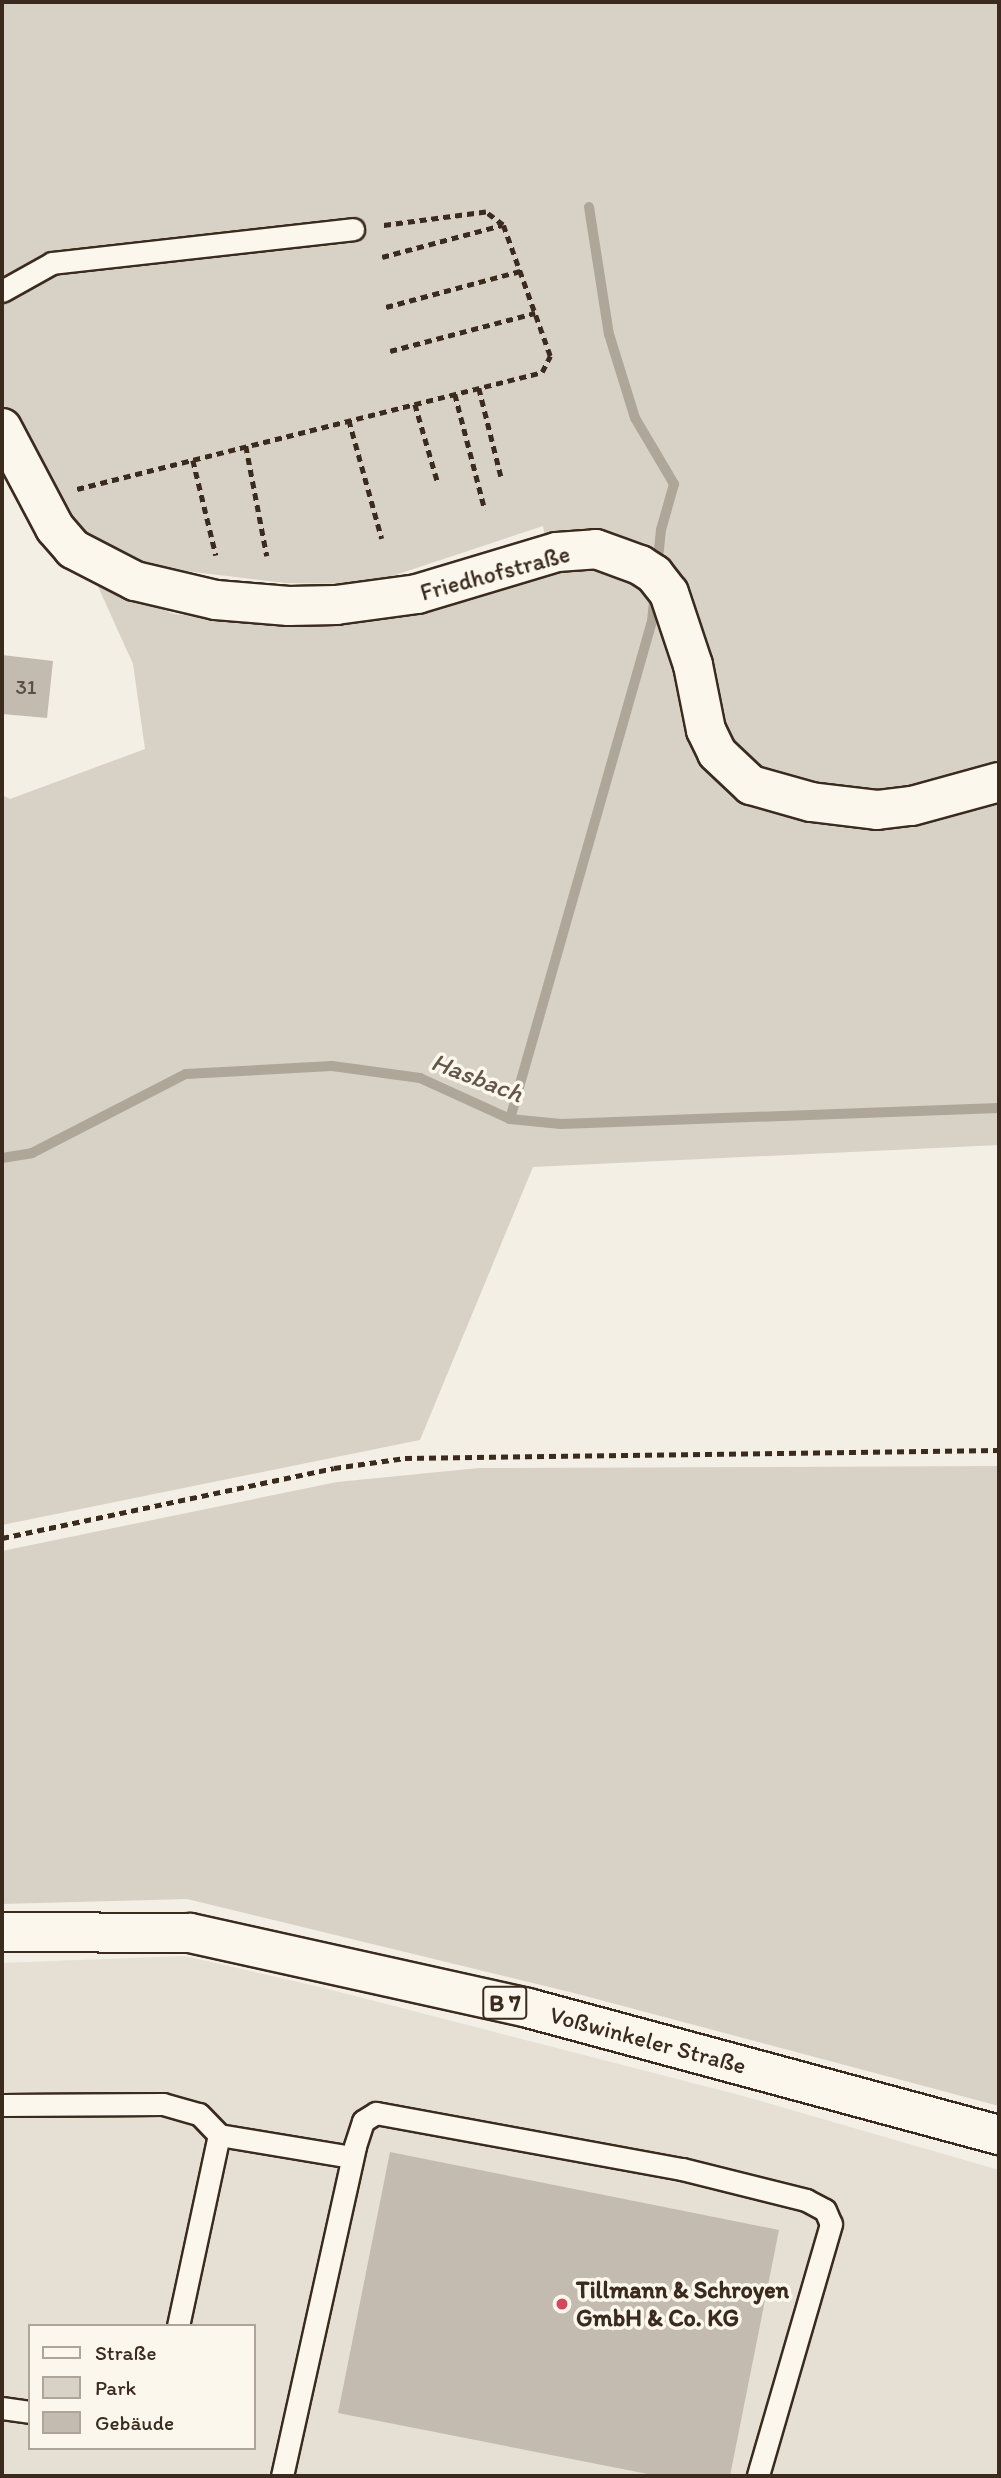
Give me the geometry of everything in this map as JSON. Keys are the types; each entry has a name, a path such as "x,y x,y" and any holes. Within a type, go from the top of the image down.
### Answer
{"street":[{"name":"Friedhofstraße","path":"2,428 55,528 74,549 94,562 135,581 216,600 289,606 373,602 458,584 557,552 596,549 639,565 654,574 669,593 693,665 706,730 717,753 751,785 811,802 877,810 912,806 999,782"},
{"name":"Voßwinkeler Straße","path":"2,1932 190,1933 528,2008 999,2135"}],"lane":[{"path":"2,291 52,263 354,229"},
{"path":"2,2105 163,2104 199,2114 219,2135 352,2158"},
{"path":"282,2476 352,2158 363,2121 376,2113 682,2169 806,2200 825,2210 831,2224 758,2476"},
{"path":"178,2324 219,2135"},
{"path":"2,2408 28,2412"}],"path":[{"path":"39,498 542,372 550,356 535,313 503,225 486,212 354,229"},
{"path":"382,257 503,225"},
{"path":"386,307 520,271"},
{"path":"390,351 535,313"},
{"path":"479,388 501,475"},
{"path":"455,394 485,510"},
{"path":"415,404 438,483"},
{"path":"349,420 382,539"},
{"path":"246,446 267,556"},
{"path":"193,460 216,555"},
{"path":"2,1538 334,1468 405,1458 999,1450"}],"shaded area":[{"path":"185,1956 324,1988 743,2096 999,2170 999,2476 2,2476 2,1963"}],"green space":[{"path":"2,2 999,2 999,1145 533,1167 420,1440 2,1525 2,795 10,799 145,749 133,664 96,582 174,614 300,627 449,605 550,565 543,526 368,584 285,583 144,566 66,522 2,405"},
{"path":"999,1466 999,2106 574,1993 187,1899 2,1904 2,1551 337,1482 479,1468"}],"building":[{"path":"2,655 53,661 47,718 2,714"},
{"name":"Tillmann & Schroyen GmbH & Co. KG","path":"390,2152 779,2230 730,2476 658,2476 338,2413"}],"waterway":[{"path":"589,207 609,334 635,418 674,484 661,530 657,568"},
{"path":"510,1119 652,621 655,594"},
{"name":"Hasbach","path":"2,1158 32,1153 186,1074 332,1066 420,1078 510,1119 561,1124 999,1108"}],"place":[{"name":"Tillmann & Schroyen GmbH & Co. KG","path":"562,2304"}]}
